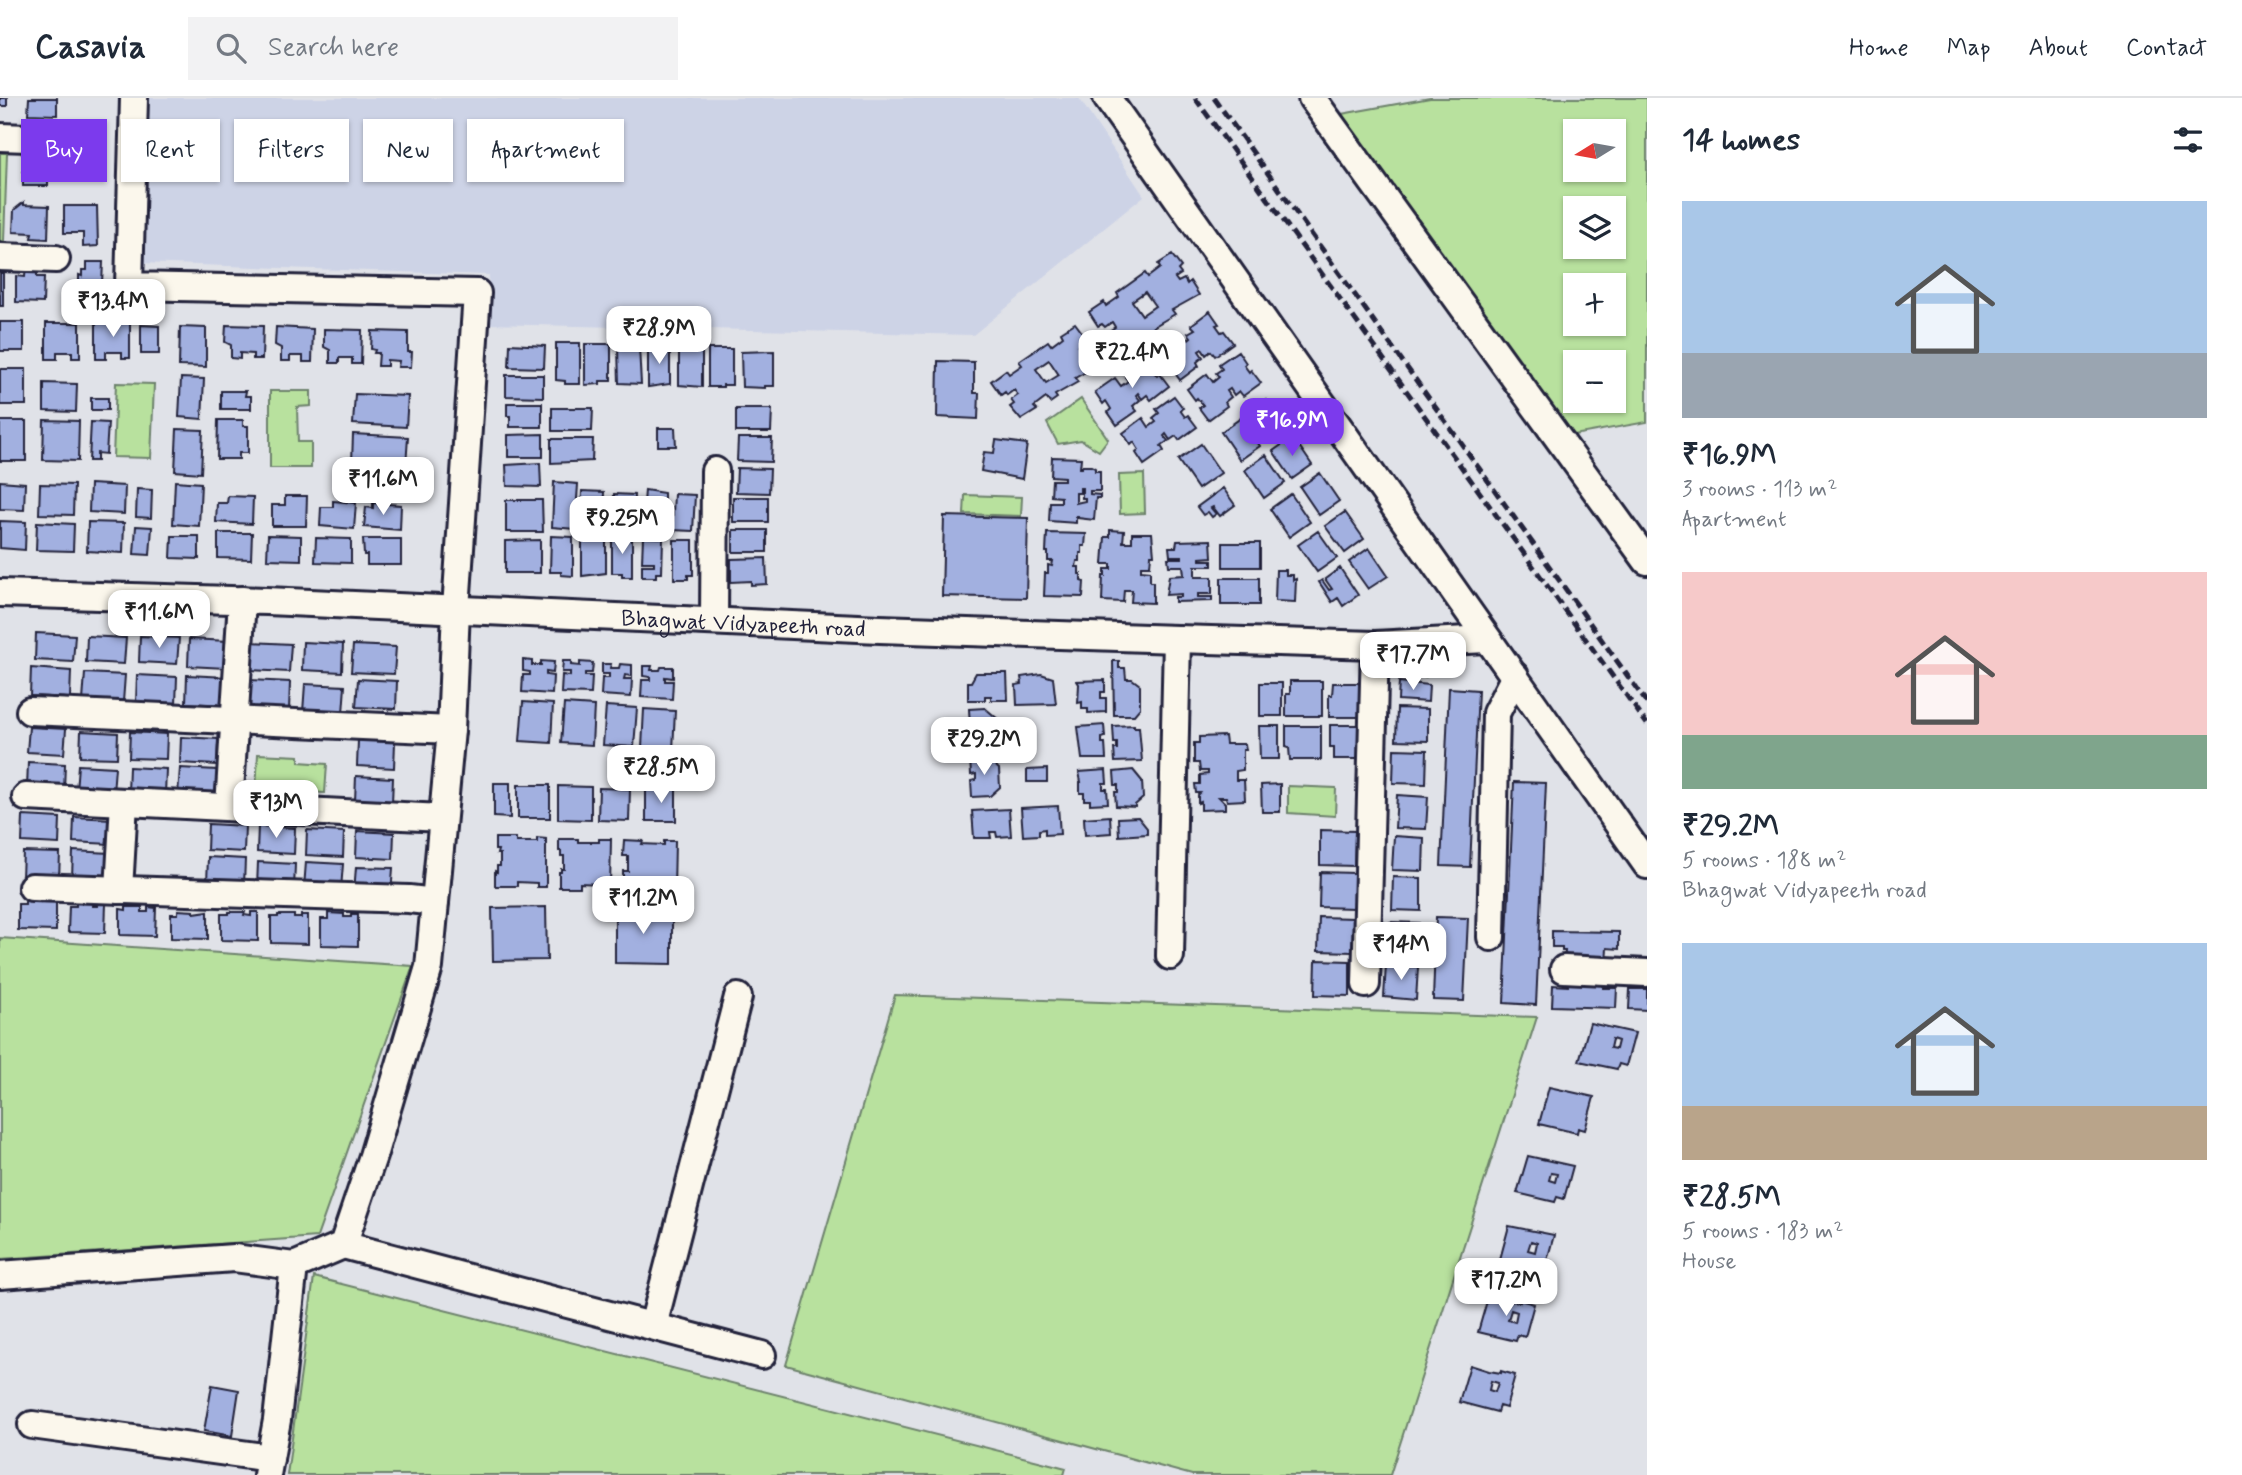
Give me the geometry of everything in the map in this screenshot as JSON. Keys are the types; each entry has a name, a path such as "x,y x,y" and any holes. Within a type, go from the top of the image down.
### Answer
{"street":[{"path":"134,98 129,286 477,293 456,609 451,730 429,967 373,1156 343,1245"},
{"path":"1107,98 1647,865"},
{"path":"1312,98 1647,561"},
{"path":"0,137 21,138"},
{"path":"0,257 56,259"},
{"path":"714,621 715,471"},
{"name":"Bhagwat Vidyapeeth road","path":"0,593 242,600 1177,639 1375,645 1486,639"},
{"path":"229,807 242,600"},
{"path":"1170,956 1177,639"},
{"path":"1366,984 1375,645"},
{"path":"1491,937 1496,713 1515,676"},
{"path":"30,711 451,730"},
{"path":"26,797 442,818"},
{"path":"119,890 124,802"},
{"path":"32,887 435,902"},
{"path":"1564,969 1647,973"},
{"path":"653,1326 738,997"},
{"path":"0,1275 234,1258 294,1266 343,1245 762,1355"},
{"path":"32,1425 268,1467 277,1420 294,1266"}],"shaded area":[{"path":"147,98 1079,98 1144,196 973,335 487,324 489,275 140,263 143,182 220,182 220,119 146,119"}],"green space":[{"path":"1430,98 1647,98 1647,422 1574,435 1336,115"},
{"path":"0,153 7,153 4,241 0,241"},
{"path":"116,383 154,384 151,458 113,457"},
{"path":"270,391 311,391 311,406 297,407 298,442 311,442 311,468 270,468"},
{"path":"1081,399 1108,439 1099,451 1081,440 1058,444 1047,423"},
{"path":"1144,474 1145,513 1120,514 1119,475"},
{"path":"965,495 1022,497 1021,516 964,514"},
{"path":"1393,664 1426,665 1426,677 1393,677"},
{"path":"258,754 299,756 299,762 327,764 325,793 256,790"},
{"path":"1288,786 1336,788 1335,816 1288,813"},
{"path":"0,938 413,966 317,1237 0,1259"},
{"path":"895,995 1537,1017 1390,1475 1192,1475 786,1365"},
{"path":"314,1277 1066,1468 1064,1475 287,1475"}],"building":[{"path":"0,98 7,98 7,106 0,106"},
{"path":"29,98 57,98 57,115 28,114"},
{"path":"23,182 48,182 48,186 23,186"},
{"path":"24,202 24,205 49,206 48,239 31,238 32,233 13,232 14,210"},
{"path":"64,206 97,206 98,246 83,247 83,233 64,233"},
{"path":"1172,255 1181,267 1178,270 1181,274 1175,278 1178,282 1184,279 1187,284 1190,281 1199,295 1172,310 1175,314 1153,327 1155,330 1147,335 1144,330 1132,339 1134,342 1118,352 1107,339 1111,336 1108,332 1115,327 1112,322 1105,327 1102,324 1098,326 1089,312 1104,302 1106,306 1119,297 1117,293 1145,273 1148,277 1160,268 1158,264","holes":["1145,292 1155,306 1142,315 1132,301"]},
{"path":"87,262 103,262 101,305 68,304 69,284 79,285 79,275 82,276 82,270 87,270"},
{"path":"26,266 37,267 37,277 44,277 43,303 16,302 16,276 25,277"},
{"path":"0,273 3,273 3,306 0,306"},
{"path":"1210,311 1221,332 1224,331 1233,343 1215,356 1211,351 1206,355 1202,349 1199,351 1203,357 1197,362 1199,366 1180,380 1171,368 1175,365 1169,358 1166,360 1158,348 1179,334 1185,342 1191,337 1188,333 1195,329 1191,325"},
{"path":"0,322 24,322 24,351 0,351"},
{"path":"46,323 80,323 80,358 72,358 72,352 57,352 57,359 46,359"},
{"path":"96,323 130,323 130,358 122,358 122,352 106,352 106,359 96,359"},
{"path":"1075,323 1084,335 1081,338 1083,342 1078,346 1081,350 1086,347 1090,352 1093,349 1102,363 1075,378 1078,382 1055,395 1057,398 1050,403 1046,398 1034,407 1037,410 1021,420 1010,407 1014,404 1011,400 1018,395 1014,390 1007,395 1005,392 1001,395 991,381 1006,370 1009,374 1022,365 1019,361 1048,341 1051,345 1063,336 1061,332","holes":["1049,360 1059,375 1046,383 1036,369"]},
{"path":"141,325 159,326 159,354 141,354"},
{"path":"226,325 263,326 262,359 253,359 253,354 240,353 240,359 231,358 231,345 225,342"},
{"path":"180,327 206,328 206,367 179,366"},
{"path":"276,327 313,329 312,362 303,362 303,356 290,356 290,361 281,361 281,348 275,345"},
{"path":"324,329 362,330 361,364 352,364 352,358 339,358 339,363 330,363 330,350 324,347"},
{"path":"372,331 408,332 408,352 412,352 411,367 398,367 399,361 387,360 387,366 378,366 379,353 374,353 375,350 371,349"},
{"path":"556,343 580,343 580,384 565,384 565,381 556,380"},
{"path":"510,344 545,346 544,368 509,367"},
{"path":"585,344 611,344 611,381 585,385"},
{"path":"670,346 670,384 648,387 648,347"},
{"path":"618,347 639,347 641,384 619,383"},
{"path":"708,349 732,349 732,385 708,387"},
{"path":"679,350 702,350 702,387 679,385"},
{"path":"774,351 774,386 742,387 741,352"},
{"path":"1238,351 1249,372 1251,370 1261,383 1243,396 1239,391 1234,395 1230,389 1227,391 1231,397 1225,402 1227,406 1208,420 1199,408 1203,405 1197,398 1195,400 1187,389 1207,374 1213,382 1219,377 1216,373 1222,369 1219,364"},
{"path":"1146,355 1155,367 1152,369 1157,376 1160,374 1169,386 1151,400 1147,395 1142,399 1138,393 1136,395 1140,400 1133,406 1137,411 1117,425 1108,412 1111,409 1106,401 1103,404 1095,392 1115,378 1121,386 1128,381 1125,377 1131,372 1128,368"},
{"path":"938,361 974,362 974,393 979,393 978,419 937,417"},
{"path":"0,369 26,369 26,405 0,405"},
{"path":"506,375 543,375 543,397 506,396"},
{"path":"181,378 204,379 202,419 179,417"},
{"path":"44,383 77,384 76,412 44,411"},
{"path":"221,391 246,391 245,396 251,396 251,409 221,409"},
{"path":"355,394 408,396 406,427 353,424"},
{"path":"1174,396 1183,408 1180,410 1185,417 1188,415 1197,427 1179,440 1176,436 1170,440 1166,434 1164,436 1168,441 1161,446 1164,451 1144,465 1136,453 1139,450 1134,442 1131,445 1123,433 1143,418 1149,427 1156,422 1153,418 1159,413 1156,409"},
{"path":"91,398 108,398 108,410 91,410"},
{"path":"1266,400 1285,427 1266,441 1247,414"},
{"path":"507,403 542,403 542,427 510,427"},
{"path":"552,408 593,408 592,431 552,431"},
{"path":"736,409 772,409 771,432 736,432"},
{"path":"1241,418 1260,446 1240,460 1221,432"},
{"path":"44,420 79,421 78,461 43,460"},
{"path":"218,420 243,420 243,426 248,426 248,453 239,453 239,459 217,459"},
{"path":"0,421 26,421 26,461 0,461"},
{"path":"91,422 108,423 106,454 97,453 97,461 89,461"},
{"path":"658,428 675,428 676,446 658,446"},
{"path":"177,429 203,430 201,473 175,471"},
{"path":"353,434 408,437 406,466 352,463"},
{"path":"543,434 543,457 508,457 508,435"},
{"path":"1293,437 1312,465 1292,479 1273,451"},
{"path":"738,438 772,438 771,462 737,461"},
{"path":"551,439 593,439 592,461 551,463"},
{"path":"996,440 1027,444 1022,479 981,471 984,452 994,453"},
{"path":"1201,444 1221,473 1198,489 1178,460"},
{"path":"1266,455 1285,483 1264,498 1245,470"},
{"path":"1052,457 1081,458 1080,468 1091,466 1095,471 1100,471 1100,491 1090,491 1090,494 1100,495 1100,498 1096,498 1094,520 1076,516 1076,523 1049,521 1050,502 1061,502 1061,497 1051,496 1052,480 1064,480 1064,477 1051,476","holes":["1082,488 1082,498 1085,498 1085,501 1076,503 1076,493 1080,493"]},
{"path":"540,463 541,487 507,486 506,465"},
{"path":"737,468 770,469 769,493 736,492"},
{"path":"1320,473 1339,501 1319,515 1300,487"},
{"path":"0,481 25,483 24,510 0,509"},
{"path":"175,481 201,483 199,526 173,524"},
{"path":"554,482 578,484 575,529 552,527"},
{"path":"40,484 74,485 73,515 39,514"},
{"path":"90,484 125,486 124,514 89,512"},
{"path":"1223,488 1235,505 1220,516 1213,507 1211,508 1216,514 1212,517 1208,512 1203,515 1197,507"},
{"path":"137,489 152,490 151,518 136,517"},
{"path":"645,490 664,493 664,528 642,530"},
{"path":"582,491 604,492 603,528 581,527"},
{"path":"614,494 634,495 632,531 612,530"},
{"path":"674,494 695,495 693,531 672,530"},
{"path":"1291,494 1310,522 1289,537 1270,509"},
{"path":"228,496 253,497 252,524 216,522 217,503 227,503"},
{"path":"285,496 307,496 306,526 272,526 272,505 285,505"},
{"path":"733,497 768,497 768,522 733,522"},
{"path":"506,500 542,500 543,532 506,532"},
{"path":"333,501 356,503 354,529 320,526 321,507 333,507"},
{"path":"373,503 401,505 400,530 364,527 366,507 373,508"},
{"path":"1345,512 1364,539 1345,553 1325,526"},
{"path":"944,516 1028,518 1026,598 942,596"},
{"path":"0,521 26,522 25,550 0,548"},
{"path":"37,522 74,524 73,551 36,550"},
{"path":"88,522 124,523 123,553 87,551"},
{"path":"136,526 152,527 150,555 134,554"},
{"path":"733,530 767,530 767,552 733,552"},
{"path":"1110,530 1124,531 1123,542 1132,542 1132,533 1152,533 1154,555 1151,555 1150,566 1141,566 1141,570 1150,571 1153,603 1131,602 1132,590 1124,590 1123,602 1102,601 1103,576 1105,569 1111,569 1111,564 1103,564 1105,537 1110,537"},
{"path":"1318,531 1337,558 1317,572 1298,545"},
{"path":"218,533 252,533 251,559 218,558"},
{"path":"1047,533 1086,534 1085,546 1082,546 1080,561 1077,561 1076,567 1079,567 1081,581 1084,582 1083,597 1044,596 1045,573 1048,573 1048,565 1052,566 1053,561 1048,561 1046,552"},
{"path":"268,535 301,536 301,560 267,559"},
{"path":"172,536 199,536 199,559 171,558"},
{"path":"551,536 573,537 573,576 550,572"},
{"path":"612,536 632,536 632,577 612,573"},
{"path":"582,537 606,537 606,573 582,576"},
{"path":"643,537 663,538 662,573 656,573 656,577 642,577 642,565 654,565 654,562 642,562"},
{"path":"316,538 351,539 351,563 315,562"},
{"path":"363,539 401,539 401,565 367,565"},
{"path":"540,540 540,573 505,573 505,541"},
{"path":"674,540 693,540 693,575 688,575 688,579 674,579"},
{"path":"1211,540 1212,557 1200,560 1212,560 1212,566 1195,566 1195,577 1212,577 1212,594 1198,594 1198,597 1212,597 1212,601 1175,602 1175,597 1181,597 1181,594 1166,595 1169,576 1184,575 1183,566 1169,566 1168,558 1182,556 1170,556 1169,547 1176,547 1177,541"},
{"path":"1223,543 1260,543 1260,567 1223,567"},
{"path":"1369,548 1388,576 1368,589 1349,562"},
{"path":"766,558 767,584 751,585 751,581 731,582 731,559"},
{"path":"1340,568 1358,595 1343,606 1338,598 1332,602 1319,582 1322,580 1329,590 1332,589 1325,579"},
{"path":"1276,570 1286,570 1286,575 1293,575 1293,580 1296,579 1295,602 1275,601"},
{"path":"1221,578 1259,578 1259,605 1221,605"},
{"path":"36,633 75,635 73,662 35,660"},
{"path":"87,636 126,638 124,664 86,662"},
{"path":"140,636 179,638 177,664 139,662"},
{"path":"189,639 228,641 226,668 188,666"},
{"path":"251,642 291,644 289,672 250,670"},
{"path":"303,642 343,644 342,672 302,670"},
{"path":"353,645 396,647 394,674 351,672"},
{"path":"523,660 532,661 532,665 541,665 541,661 554,662 553,673 546,672 546,675 553,676 552,694 522,692 523,675 530,675 530,672 523,671"},
{"path":"563,661 571,661 571,665 580,666 580,662 593,663 592,673 585,673 585,676 592,676 591,694 561,693 562,675 570,676 570,672 562,672"},
{"path":"1113,661 1119,661 1119,668 1125,668 1126,679 1132,679 1140,685 1140,708 1134,715 1114,715"},
{"path":"602,664 611,664 610,668 619,668 620,664 632,665 632,676 625,675 624,679 632,679 631,697 601,695 602,678 609,678 609,674 602,674"},
{"path":"643,666 652,666 651,670 673,667 673,678 665,677 665,681 673,681 672,699 641,697 642,680 650,680 650,677 643,676"},
{"path":"31,668 71,671 70,698 30,696"},
{"path":"85,673 125,675 123,702 83,701"},
{"path":"976,673 1007,673 1008,700 991,700 991,696 985,696 985,700 968,700 968,682 971,682"},
{"path":"1041,674 1053,678 1056,704 1017,705 1016,685 1022,684 1021,677"},
{"path":"137,675 177,677 176,704 136,702"},
{"path":"187,675 227,677 226,705 186,703"},
{"path":"358,679 397,681 396,709 356,707"},
{"path":"250,680 290,682 289,711 248,708"},
{"path":"1105,680 1105,692 1101,692 1101,698 1106,698 1106,712 1088,713 1088,709 1082,709 1082,702 1078,703 1077,681"},
{"path":"1290,681 1322,681 1322,716 1286,716 1286,694 1290,694"},
{"path":"1399,682 1429,685 1428,702 1398,700"},
{"path":"1260,683 1282,683 1282,716 1260,716"},
{"path":"1333,683 1365,683 1365,717 1329,717 1329,695 1332,695"},
{"path":"305,684 345,686 343,713 303,712"},
{"path":"1449,688 1478,690 1470,867 1441,866"},
{"path":"523,702 553,704 551,743 520,741"},
{"path":"564,704 594,706 592,745 561,743"},
{"path":"606,706 637,708 634,747 603,745"},
{"path":"985,708 999,720 1000,739 989,747 971,748 970,732 975,732 975,725 970,726 969,709"},
{"path":"1397,708 1428,709 1428,741 1396,740"},
{"path":"644,709 675,711 673,750 642,748"},
{"path":"1104,725 1105,737 1102,738 1102,743 1105,743 1106,759 1082,759 1078,727"},
{"path":"1330,725 1365,725 1365,759 1334,759 1334,747 1330,747"},
{"path":"1113,726 1139,727 1142,761 1115,762 1114,749 1117,749 1117,743 1114,743"},
{"path":"1259,726 1279,726 1279,759 1260,759"},
{"path":"1286,726 1321,726 1321,760 1290,760 1289,748 1286,747"},
{"path":"29,727 66,729 64,754 27,752"},
{"path":"81,731 118,733 117,758 80,757"},
{"path":"130,732 167,734 166,759 129,758"},
{"path":"1225,736 1226,744 1245,744 1243,770 1236,771 1236,780 1244,780 1245,800 1227,801 1226,797 1219,797 1225,803 1225,809 1201,810 1201,802 1198,803 1200,793 1196,793 1195,784 1200,784 1200,775 1208,774 1208,771 1200,771 1199,763 1194,763 1194,743 1199,743 1199,737"},
{"path":"181,737 218,739 217,765 180,763"},
{"path":"358,740 395,742 394,768 357,766"},
{"path":"1394,749 1427,750 1426,784 1393,783"},
{"path":"986,757 999,769 1000,787 990,796 972,797 971,781 976,780 976,774 971,775 970,758"},
{"path":"28,762 65,764 64,790 27,788"},
{"path":"78,765 115,767 113,793 76,791"},
{"path":"129,767 166,769 165,795 128,793"},
{"path":"180,768 217,770 215,796 178,794"},
{"path":"1047,769 1047,782 1027,782 1027,770"},
{"path":"1106,770 1107,783 1103,783 1103,789 1107,789 1108,803 1090,804 1090,800 1084,800 1084,793 1080,793 1079,772"},
{"path":"1133,770 1142,781 1143,798 1135,807 1116,806 1115,792 1118,792 1118,785 1115,785 1114,772"},
{"path":"356,776 393,778 392,803 355,801"},
{"path":"1514,782 1546,783 1536,1005 1504,1003"},
{"path":"494,783 510,783 510,818 494,817"},
{"path":"1280,784 1280,812 1262,812 1261,785"},
{"path":"518,785 550,785 550,818 518,818"},
{"path":"558,786 591,787 591,820 558,819"},
{"path":"599,788 630,789 629,821 598,820"},
{"path":"646,789 676,789 676,821 646,821"},
{"path":"1397,795 1428,797 1426,829 1395,828"},
{"path":"1058,806 1060,834 1045,835 1045,829 1039,830 1039,835 1023,836 1021,808"},
{"path":"1009,809 1011,836 997,837 996,832 990,832 991,838 974,838 972,811"},
{"path":"23,816 60,818 59,844 22,842"},
{"path":"1110,816 1111,833 1085,835 1084,818"},
{"path":"74,817 112,819 110,844 73,842"},
{"path":"1138,817 1147,828 1147,834 1119,836 1118,818"},
{"path":"208,824 245,826 244,852 207,850"},
{"path":"258,826 295,828 294,854 257,852"},
{"path":"307,830 344,832 343,857 306,855"},
{"path":"1320,830 1355,831 1354,866 1320,865"},
{"path":"357,831 394,833 393,859 356,857"},
{"path":"1394,836 1424,838 1423,871 1392,870"},
{"path":"495,838 516,838 516,842 546,839 546,887 537,887 537,883 517,882 517,886 495,886 495,871 497,872 497,866 500,866 500,854 495,850"},
{"path":"559,839 599,842 599,839 611,839 610,888 600,888 600,884 580,883 580,887 559,887 559,872 564,869 564,856 561,856 559,851"},
{"path":"624,840 664,845 664,841 675,841 674,890 663,889 663,885 645,885 645,889 623,888 623,871 628,871 628,856 623,856"},
{"path":"73,851 110,853 109,879 72,877"},
{"path":"23,852 60,853 59,879 22,877"},
{"path":"208,857 245,859 244,885 207,883"},
{"path":"258,862 295,864 294,889 257,887"},
{"path":"306,862 343,864 341,889 304,888"},
{"path":"356,867 393,868 391,894 354,892"},
{"path":"1320,872 1355,873 1354,908 1319,907"},
{"path":"1393,877 1421,878 1421,911 1392,910"},
{"path":"25,898 41,898 41,902 56,899 56,931 18,930 18,904 25,904"},
{"path":"76,903 92,903 92,906 98,906 98,903 106,903 105,933 68,932 69,906 76,906"},
{"path":"126,907 142,907 142,912 148,912 148,907 156,908 155,936 120,935 120,909 126,910"},
{"path":"546,907 547,960 493,961 492,908"},
{"path":"615,908 672,909 672,964 615,963"},
{"path":"178,910 194,913 208,911 208,939 171,938 171,914 178,914"},
{"path":"245,912 244,915 251,916 251,912 258,912 258,941 221,940 221,914"},
{"path":"328,913 344,914 344,917 358,914 358,946 321,945 321,919 328,919"},
{"path":"278,915 301,918 301,915 308,915 308,944 271,943 271,917"},
{"path":"1319,917 1354,918 1353,952 1318,951"},
{"path":"1436,917 1468,918 1464,1001 1433,1000"},
{"path":"1390,922 1419,923 1418,955 1389,954"},
{"path":"1552,931 1619,932 1619,949 1607,948 1606,962 1564,961 1565,951 1562,951 1562,947 1552,947"},
{"path":"1316,960 1350,961 1350,996 1315,995"},
{"path":"1386,965 1418,967 1416,1000 1384,997"},
{"path":"1568,975 1603,976 1603,988 1617,988 1616,1008 1552,1006 1553,985 1568,986"},
{"path":"1645,978 1647,1010 1629,1009 1630,989 1645,989"},
{"path":"1590,1023 1635,1033 1626,1066 1619,1064 1617,1069 1579,1061","holes":["1612,1039 1618,1041 1616,1049 1610,1048"]},
{"path":"1549,1087 1594,1097 1585,1130 1578,1128 1577,1133 1539,1124"},
{"path":"1528,1156 1573,1166 1564,1199 1557,1197 1555,1202 1517,1193","holes":["1551,1173 1557,1174 1555,1182 1549,1180"]},
{"path":"1509,1226 1554,1235 1545,1268 1538,1266 1537,1272 1499,1263","holes":["1531,1241 1537,1243 1535,1252 1528,1250"]},
{"path":"1489,1294 1534,1304 1525,1337 1518,1335 1516,1341 1478,1332","holes":["1511,1310 1517,1312 1515,1322 1508,1320"]},
{"path":"1470,1365 1515,1375 1506,1408 1499,1406 1497,1412 1459,1402","holes":["1491,1381 1498,1383 1495,1392 1489,1390"]},
{"path":"212,1385 239,1390 232,1436 204,1431"}],"railway":[{"path":"1195,98 1647,724"},
{"path":"1214,98 1647,703"}]}
